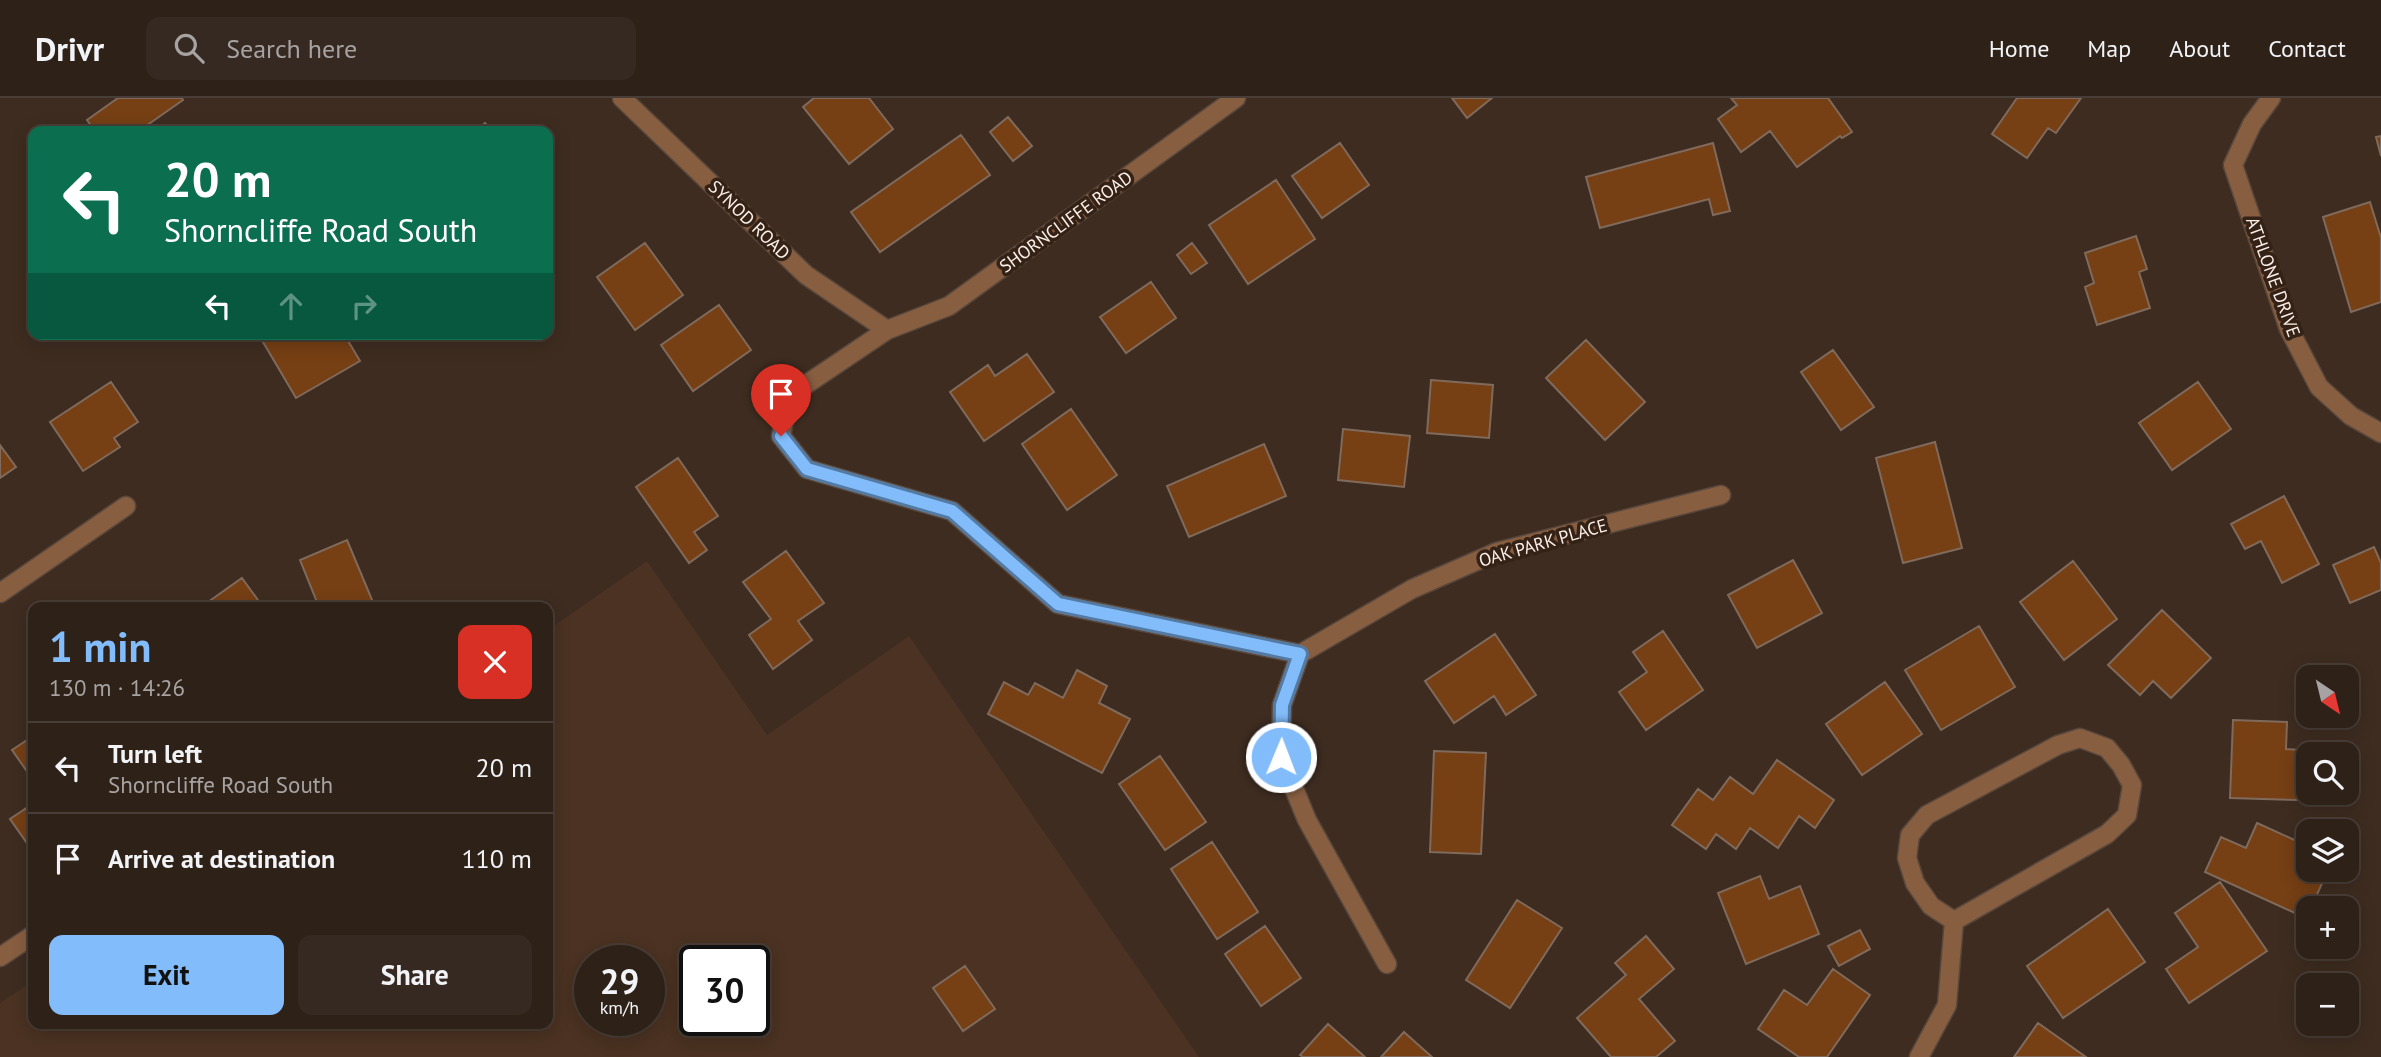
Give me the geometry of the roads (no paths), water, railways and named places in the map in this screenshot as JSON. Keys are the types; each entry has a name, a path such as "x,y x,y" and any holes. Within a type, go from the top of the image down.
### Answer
{"street":[{"name":"SYNOD ROAD","path":"622,98 806,275 887,330"},
{"name":"SHORNCLIFFE ROAD","path":"1236,98 949,306 887,330 789,396 781,436 807,469 952,511 1058,604 1300,654"},
{"name":"ATHLONE DRIVE","path":"2272,98 2252,124 2233,165 2289,329 2319,387 2351,416 2381,433"},
{"name":"OAK PARK PLACE","path":"1300,654 1412,589 1497,552 1721,495"},
{"path":"0,593 126,506"},
{"path":"1300,654 1282,705 1281,757 1307,820 1387,964"},
{"path":"2080,738 2107,748 2132,785 2127,815 2107,834 1954,921 1931,906 1915,883 1907,858 1910,835 1927,815 2058,745 2080,738"},
{"path":"1919,1057 1947,1005 1954,921"},
{"path":"0,957 28,938"}]}
